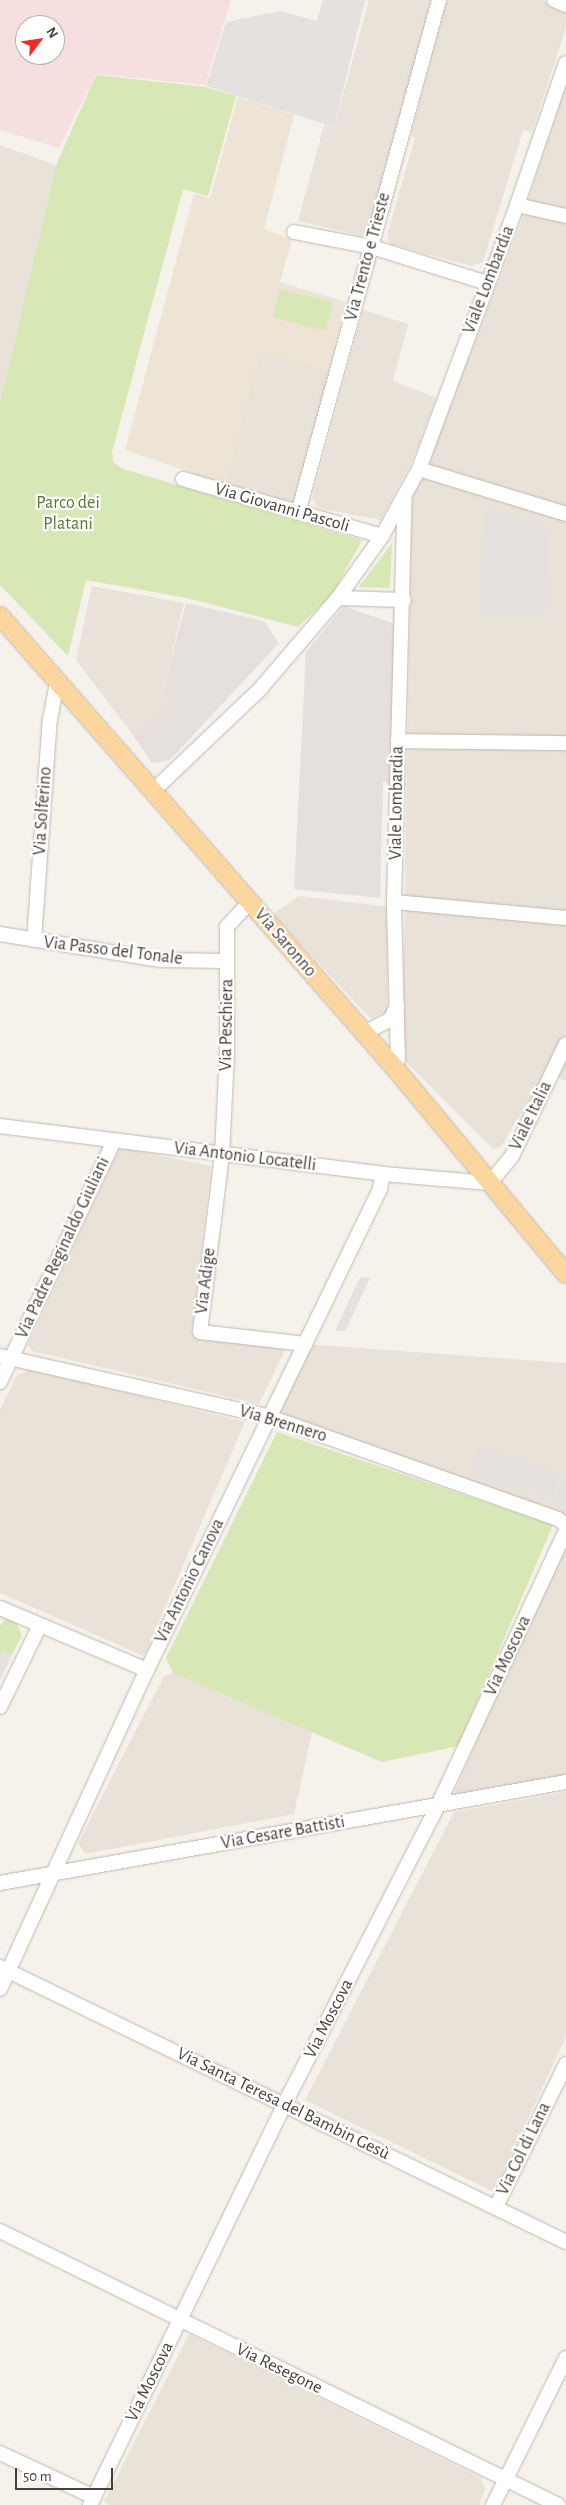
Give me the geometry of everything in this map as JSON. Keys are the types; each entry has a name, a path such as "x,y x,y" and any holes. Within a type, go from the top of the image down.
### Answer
{"main road":[{"name":"Via Saronno","path":"0,616 56,683 394,1067 566,1274"}],"street":[{"name":"Via Trento e Trieste","path":"298,513 439,0"},
{"path":"554,0 566,5"},
{"name":"Viale Lombardia","path":"153,791 255,694 338,598 382,536 419,469 487,283 518,205 566,63"},
{"path":"518,205 566,216"},
{"path":"294,232 372,247 487,283"},
{"path":"419,469 566,514"},
{"name":"Via Giovanni Pascoli","path":"183,479 382,536"},
{"name":"Viale Lombardia","path":"394,1067 398,1058 394,902 404,600 405,495"},
{"path":"338,598 404,600"},
{"name":"Via Solferino","path":"34,940 50,719 56,683"},
{"path":"398,741 566,743"},
{"path":"394,902 566,918"},
{"name":"Via Peschiera","path":"222,1155 227,1055 227,928 249,903"},
{"name":"Via Passo del Tonale","path":"0,934 161,960 227,961"},
{"path":"364,1033 390,1020 398,1006"},
{"name":"Viale Italia","path":"490,1183 512,1156 566,1044"},
{"name":"Via Antonio Locatelli","path":"0,1126 383,1174 490,1183"},
{"name":"Via Padre Reginaldo Giuliani","path":"0,1382 5,1358 114,1141"},
{"name":"Via Adige","path":"222,1155 200,1332 305,1344"},
{"name":"Via Antonio Canova","path":"0,1989 4,1969 53,1873 147,1670 380,1189 383,1174"},
{"name":"Via Brennero","path":"5,1358 270,1417 562,1522"},
{"name":"Via Moscova","path":"92,2501 284,2105 438,1805 566,1531"},
{"path":"0,1608 147,1670"},
{"path":"0,1707 40,1625"},
{"name":"Via Cesare Battisti","path":"0,1884 566,1782"},
{"name":"Via Santa Teresa del Bambin Gesù","path":"4,1969 566,2242"},
{"name":"Via Col di Lana","path":"496,2207 566,2064"},
{"name":"Via Resegone","path":"0,2231 558,2505"},
{"path":"493,2505 566,2358"},
{"path":"0,2453 92,2501"}],"shaded area":[{"path":"0,0 231,0 205,85 96,74 59,148 0,130"},
{"path":"323,0 365,0 334,127 206,86 226,22 280,11 317,21"},
{"path":"369,0 432,0 368,237 298,221 324,125 334,128"},
{"path":"447,0 541,0 566,10 566,27 532,132 523,130 483,262 471,266 390,244 387,235 415,138 411,135"},
{"path":"566,83 566,1081 546,1072 501,1147 493,1149 402,1058 412,495 427,465 522,220"},
{"path":"238,97 294,115 264,229 292,239 280,282 346,302 329,371 260,352 225,484 125,450 194,194 210,198"},
{"path":"0,145 56,165 0,403"},
{"path":"363,310 408,324 393,381 436,398 413,459 381,520 318,508 312,498"},
{"path":"260,351 329,371 296,503 225,484"},
{"path":"486,507 548,529 549,612 478,613"},
{"path":"92,586 184,603 162,692 172,703 134,736 76,660"},
{"path":"186,603 264,621 279,643 170,760 152,763 134,736 172,703 162,692"},
{"path":"344,606 395,624 390,785 383,781 380,898 294,889 306,652"},
{"path":"299,896 388,907 387,1012 371,1019 273,914"},
{"path":"120,1147 211,1166 192,1332 285,1350 259,1404 32,1351 28,1345"},
{"path":"360,1277 370,1278 345,1331 335,1331"},
{"path":"305,1344 566,1363 566,1526 270,1417"},
{"path":"30,1369 245,1422 144,1656 0,1593 0,1410 16,1376"},
{"path":"480,1446 559,1473 552,1497 531,1490 532,1487 528,1485 525,1494 470,1476"},
{"path":"564,1474 566,1475 566,1508 554,1504"},
{"path":"566,1532 566,1779 450,1803"},
{"path":"3,1651 12,1654 0,1681 0,1658"},
{"path":"173,1673 312,1732 294,1814 85,1854 78,1843 164,1676"},
{"path":"566,1792 566,2036 494,2192 305,2100 454,1812"},
{"path":"189,2334 481,2478 485,2489 479,2505 110,2505 104,2502"}],"green space":[{"name":"Parco dei Platani","path":"96,75 205,87 236,96 208,196 183,189 112,452 113,462 123,469 362,540 332,595 298,627 187,598 86,580 68,656 0,585 0,403 56,165"},
{"path":"280,289 333,302 325,331 273,317"},
{"path":"392,543 390,588 359,587"},
{"path":"277,1432 553,1525 458,1746 382,1762 173,1673 166,1658"},
{"path":"6,1618 17,1624 22,1636 12,1654 3,1651 0,1658 0,1626"}]}
